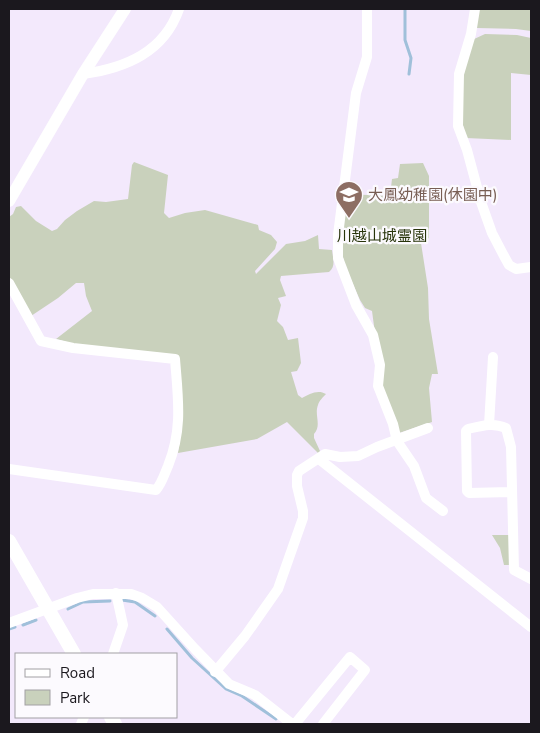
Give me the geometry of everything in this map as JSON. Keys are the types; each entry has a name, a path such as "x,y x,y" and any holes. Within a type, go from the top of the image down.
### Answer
{"main road":[{"path":"9,541 73,653"}],"street":[{"path":"9,201 125,9"},
{"path":"84,74 104,71 119,66 155,47 170,28 180,9"},
{"path":"367,9 368,57 356,93 337,249 338,258 356,306 370,326 373,335 380,366 378,386 393,424 397,441 414,466 426,498 444,511"},
{"path":"475,9 471,34 459,74 458,126 492,233 510,265 516,269 531,267"},
{"path":"9,283 40,341 73,348 175,359 179,415 178,429 171,458 161,484 156,490 9,469"},
{"path":"489,425 493,357"},
{"path":"511,492 469,493 467,491 466,430 489,425 500,426 506,428 510,437 514,570 531,579"},
{"path":"216,672 245,636 278,589 303,518 297,486 297,475 304,467 325,454 340,458 358,456 428,428"},
{"path":"318,459 531,627"},
{"path":"113,653 123,625 116,593"},
{"path":"9,623 92,594 131,594 142,598 157,608 229,684 255,695 287,723 350,657 365,670 323,724"}],"green space":[{"path":"476,9 531,9 531,31 477,28 474,26"},
{"path":"485,34 517,35 531,38 531,75 511,73 511,140 466,138 463,126 461,101 469,52 472,40"},
{"path":"134,162 168,175 164,213 169,218 205,210 258,225 259,230 271,235 277,242 275,249 255,271 256,274 286,244 305,241 318,235 319,249 332,250 333,265 329,272 281,276 280,280 286,296 278,298 281,305 277,321 283,327 288,340 298,338 301,363 297,371 291,372 298,395 302,398 317,392 326,394 318,405 318,424 314,434 320,451 319,454 287,422 257,439 178,453 182,404 178,355 74,344 56,339 92,311 86,296 84,283 76,283 31,316 9,276 9,217 13,214 16,207 21,206 36,221 52,231 57,229 77,211 94,201 106,202 128,199"},
{"name":"川越山城霊園","path":"423,163 429,176 429,238 421,243 428,288 429,319 438,374 432,374 429,388 432,422 399,433 383,393 372,311 365,308 360,300 345,266 341,248 346,194 390,196 392,179 398,178 400,164"},
{"path":"492,535 510,535 511,565 504,565 500,548"}],"waterway":[{"path":"405,9 405,40 411,58 409,74"},
{"path":"122,600 135,602 155,616"},
{"path":"68,609 83,602 110,601"},
{"path":"23,625 36,620"},
{"path":"9,629 15,627"},
{"path":"167,629 192,658 226,689 242,696 276,719"}],"place":[{"name":"大鳳幼稚園(休園中)","path":"349,219"}]}
